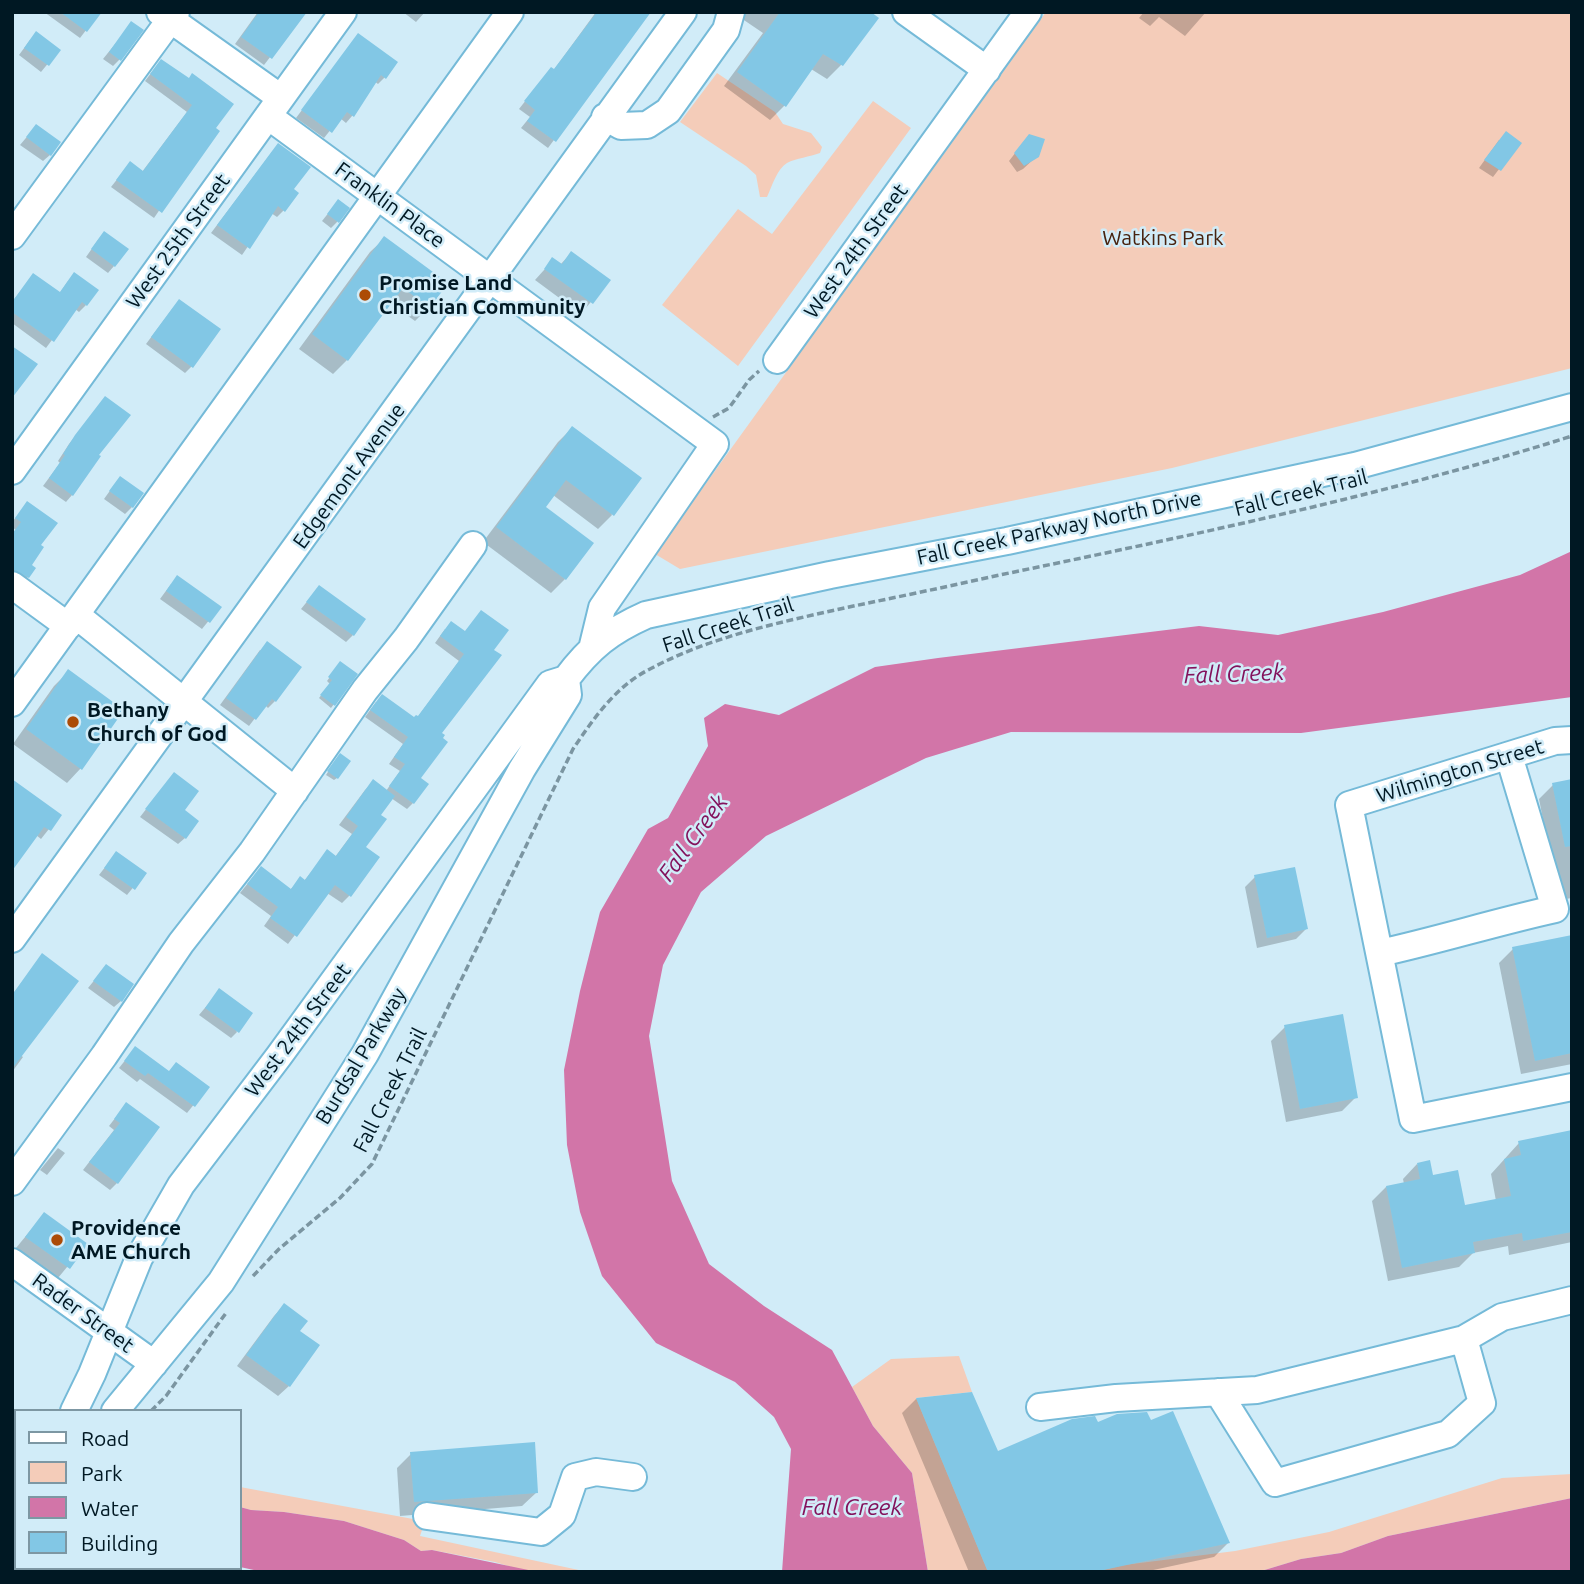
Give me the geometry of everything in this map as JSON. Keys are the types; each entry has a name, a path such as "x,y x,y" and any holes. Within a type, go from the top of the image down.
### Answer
{"street":[{"name":"West 25th Street","path":"12,471 343,12"},
{"path":"12,703 510,12"},
{"name":"Edgemont Avenue","path":"12,939 683,12"},
{"path":"605,117 621,126 647,125 668,111 726,30 731,12"},
{"path":"906,12 987,70"},
{"name":"West 24th Street","path":"777,360 1028,12"},
{"name":"Franklin Place","path":"169,15 378,196 715,444 602,608 593,645"},
{"path":"12,236 169,15"},
{"name":"Fall Creek Parkway North Drive","path":"566,678 593,645 622,626 646,615 1355,466 1572,408"},
{"path":"12,1182 104,1056 181,943 252,852 365,690 406,639 473,545"},
{"path":"12,585 72,621 295,790"},
{"name":"West 24th Street","path":"75,1409 142,1251 181,1185 293,1037 550,684 566,678"},
{"name":"Burdsal Parkway","path":"117,1409 221,1282 365,1055 522,769 568,695 566,678"},
{"name":"Wilmington Street","path":"1380,953 1349,805 1555,741 1572,740"},
{"path":"1508,756 1563,908 1502,921 1447,939 1380,953 1413,1119 1572,1087"},
{"name":"Rader Street","path":"12,1262 154,1364"},
{"path":"1040,1407 1116,1398 1257,1390 1464,1339 1503,1317 1572,1300"},
{"path":"1218,1392 1275,1483 1448,1434 1482,1403 1464,1339"},
{"path":"427,1516 541,1532 562,1515 575,1477 596,1472 634,1477"}],"path":[{"path":"688,424 695,414 711,418 729,408 749,380 773,359 777,360"},
{"name":"Fall Creek Trail","path":"250,1279 279,1249 340,1198 372,1164 573,749 592,720 617,692 648,670 693,649 769,624 1209,532 1509,456 1572,436"},
{"path":"152,1409 166,1396 227,1312"}],"green space":[{"name":"Watkins Park","path":"1046,12 1572,12 1572,368 1172,468 680,569 655,554"},
{"path":"717,73 775,112 783,124 811,133 822,147 820,153 783,166 767,197 760,197 756,175 746,166 680,122"},
{"path":"873,101 911,128 738,366 662,305 738,209 772,234"},
{"path":"959,1356 972,1392 916,1398 988,1572 928,1572 912,1473 873,1426 852,1387 891,1359"},
{"path":"1572,1474 1572,1498 1388,1536 1341,1553 1301,1559 1258,1572 1094,1572 1124,1565 1235,1551 1329,1532 1502,1478"},
{"path":"242,1487 413,1519 424,1524 420,1536 588,1572 538,1572 518,1569 432,1550 421,1551 404,1540 344,1521 242,1508"}],"water":[{"name":"Fall Creek","path":"1572,551 1572,697 1301,733 1011,732 926,758 766,836 701,892 663,965 649,1036 672,1181 709,1264 764,1306 832,1350 873,1426 912,1473 928,1572 782,1572 791,1449 774,1417 735,1382 656,1343 602,1276 580,1212 567,1145 564,1070 600,912 648,829 668,818 708,746 704,718 725,704 779,715 875,667 1199,626 1278,635 1383,612 1520,575"},
{"path":"1572,1498 1572,1572 1258,1572 1301,1559 1341,1553 1388,1536"},
{"path":"242,1508 344,1521 404,1540 421,1551 432,1550 538,1572 263,1572 242,1567"}],"building":[{"path":"60,12 102,12 87,32"},
{"path":"259,12 307,12 272,59 241,37"},
{"path":"597,12 651,12 556,142 527,121 535,110 524,101 551,67 554,69"},
{"path":"780,12 871,12 879,18 843,66 823,54 786,107 737,72"},
{"path":"131,21 144,30 121,61 109,52"},
{"path":"36,31 61,50 49,66 24,48"},
{"path":"358,33 398,62 386,79 381,75 354,117 347,112 332,133 301,110"},
{"path":"161,59 189,78 192,73 234,104 216,128 220,131 162,213 116,180 130,161 143,171 192,105 150,74"},
{"path":"36,124 61,142 51,156 26,137"},
{"path":"1506,131 1522,143 1501,171 1484,160"},
{"path":"1029,134 1045,139 1039,157 1024,166 1014,153"},
{"path":"278,143 311,167 294,189 299,193 285,212 278,206 250,249 217,225"},
{"path":"338,199 350,208 339,223 327,214"},
{"path":"104,231 129,249 115,267 91,249"},
{"name":"Promise Land Christian Community","path":"384,236 448,283 430,308 403,288 348,361 312,334"},
{"path":"571,251 611,280 593,304 544,269 552,257 562,264"},
{"path":"74,272 99,290 87,306 82,302 54,342 12,312 12,302 33,273 60,292"},
{"path":"179,299 221,329 193,368 151,337"},
{"path":"12,346 38,364 12,398"},
{"path":"105,396 131,415 99,455 101,456 73,496 49,478 75,435"},
{"path":"572,426 642,478 614,516 566,480 546,507 594,543 566,580 496,527"},
{"path":"120,476 144,493 133,508 109,491"},
{"path":"27,501 58,523 41,545 44,547 32,565 36,568 29,578 12,569 12,534 21,522 15,518"},
{"path":"177,575 222,607 210,623 166,591"},
{"path":"319,585 366,619 354,636 306,602"},
{"path":"481,610 509,630 494,650 502,655 442,733 448,742 421,778 429,784 414,804 389,786 405,764 394,757 408,737 370,710 382,694 414,717 418,716 464,654 440,636 451,621 465,631"},
{"path":"267,641 302,667 276,702 272,699 256,720 226,698"},
{"path":"340,661 358,674 335,706 320,695 332,680 328,677"},
{"name":"Bethany Church of God","path":"68,669 124,710 82,770 26,729"},
{"path":"340,753 351,761 338,779 327,771"},
{"path":"174,772 199,791 185,810 199,821 186,839 145,809"},
{"path":"12,779 62,815 51,831 44,827 12,871"},
{"path":"373,779 395,796 381,815 387,819 366,847 380,857 351,897 335,885 297,937 270,918 278,907 247,884 261,866 291,889 300,876 305,880 327,849 336,856 358,826 346,817"},
{"path":"1572,779 1572,846 1565,847 1552,783"},
{"path":"116,851 147,873 135,890 104,868"},
{"path":"1295,867 1308,929 1267,938 1254,875"},
{"path":"1572,935 1572,1053 1535,1061 1512,947"},
{"path":"42,953 79,981 12,1069 12,995"},
{"path":"106,964 134,984 122,1002 93,981"},
{"path":"219,988 253,1013 239,1033 205,1008"},
{"path":"1343,1014 1358,1098 1300,1109 1284,1025"},
{"path":"135,1046 169,1071 176,1062 210,1087 195,1107 148,1073 145,1076 124,1061"},
{"path":"126,1102 160,1127 118,1184 89,1162 120,1123 114,1119"},
{"path":"1572,1130 1572,1232 1523,1241 1522,1233 1473,1242 1475,1253 1402,1268 1386,1186 1420,1179 1417,1163 1430,1160 1433,1175 1458,1170 1465,1205 1511,1196 1504,1159 1521,1155 1518,1141"},
{"name":"Providence AME Church","path":"44,1212 88,1244 70,1269 25,1237"},
{"path":"284,1303 308,1321 300,1331 320,1345 290,1387 246,1355"},
{"path":"972,1392 998,1451 1072,1419 1095,1416 1098,1422 1117,1414 1147,1412 1151,1420 1173,1411 1230,1543 1094,1572 988,1572 916,1398"},
{"path":"535,1442 538,1493 414,1502 410,1452"}],"place":[{"name":"Promise Land Christian Community","path":"365,295"},
{"name":"Bethany Church of God","path":"73,722"},
{"name":"Providence AME Church","path":"57,1240"}]}
